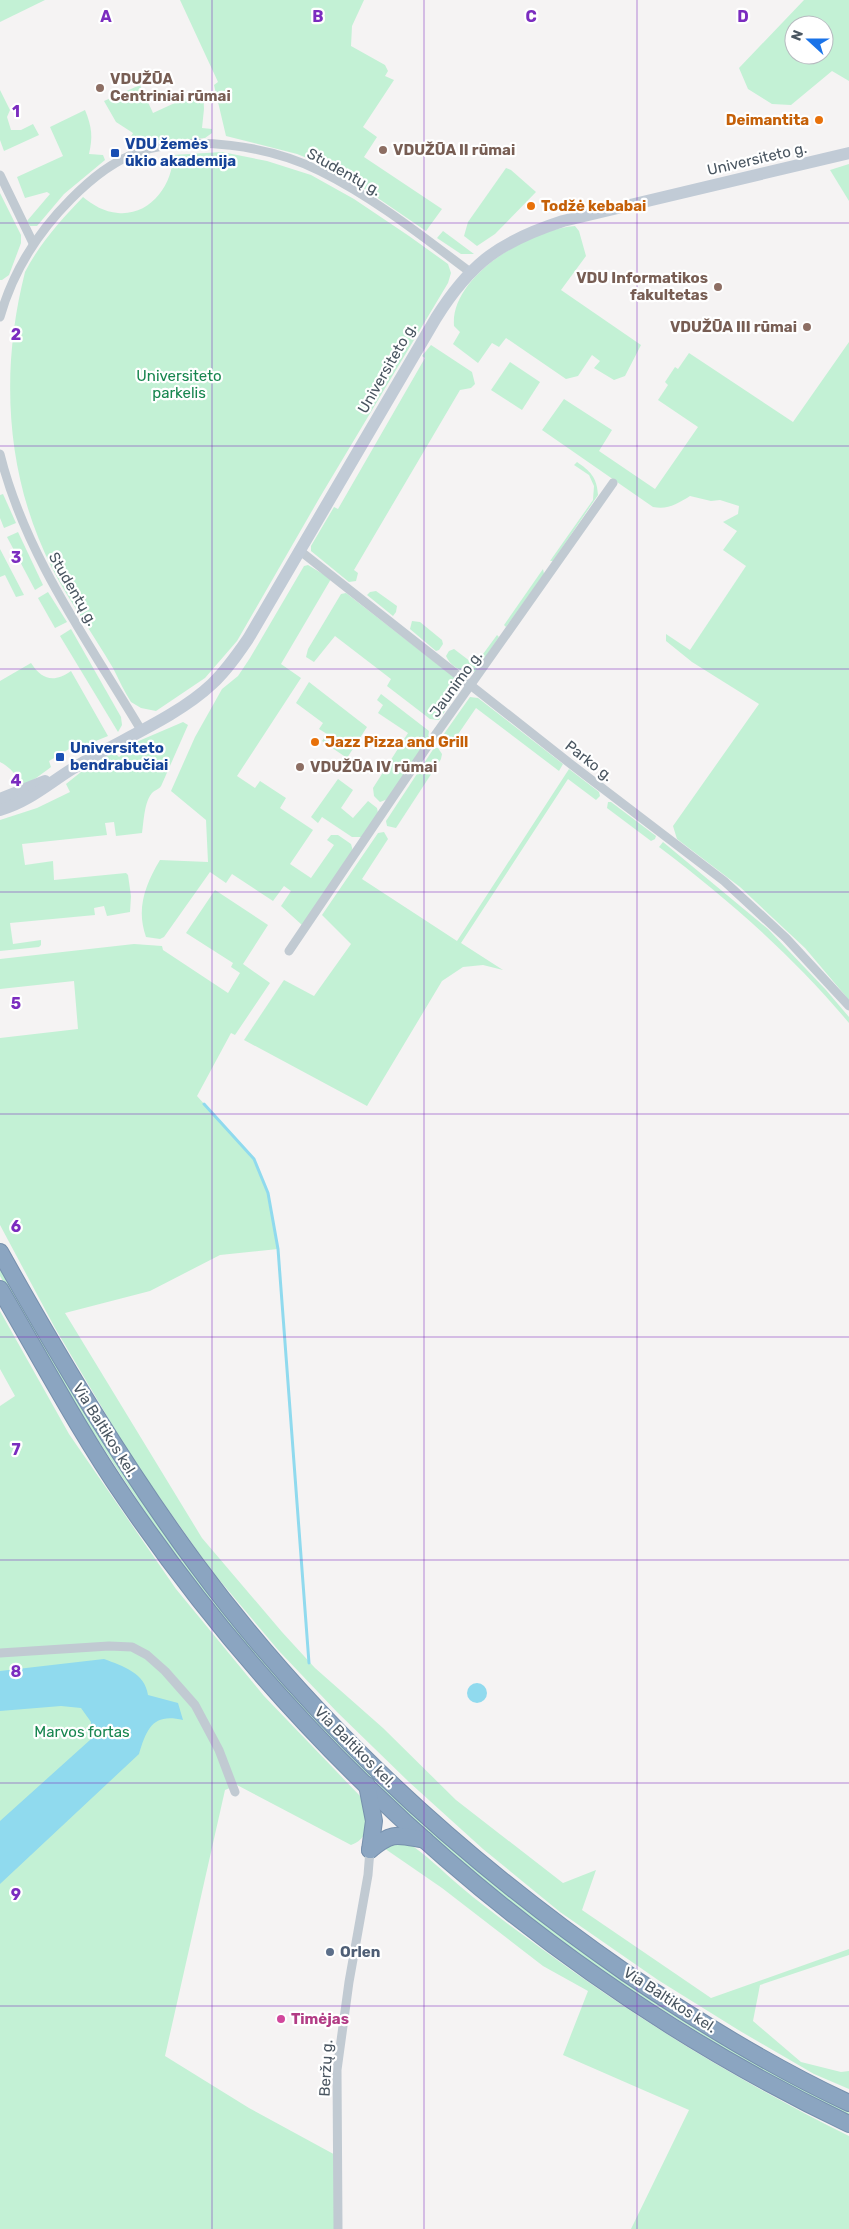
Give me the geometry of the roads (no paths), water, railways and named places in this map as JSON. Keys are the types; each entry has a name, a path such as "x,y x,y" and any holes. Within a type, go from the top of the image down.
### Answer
{"highway":[{"name":"Via Baltikos kel.","path":"0,1252 88,1405 137,1482 197,1566 276,1663 372,1764 445,1833 504,1884 592,1949 708,2026 795,2076 849,2103"},
{"name":"Via Baltikos kel.","path":"0,1289 78,1424 125,1498 175,1568 286,1704 367,1785 425,1840 513,1914 588,1971 722,2056 769,2083 849,2124"},
{"path":"367,1785 374,1821 370,1850"},
{"path":"370,1850 384,1838 393,1835 425,1840"}],"main road":[{"name":"Universiteto g.","path":"0,810 28,798 72,769 199,695 223,673 248,640 451,294 485,258 520,237 563,221 849,153"},
{"name":"Universiteto g.","path":"0,799 72,769"}],"street":[{"name":"Studentų g.","path":"0,317 10,288 33,243 54,216 77,193 114,164 140,152 160,147 218,145 261,151 319,170 378,206 470,272"},
{"path":"0,175 33,243"},
{"name":"Studentų g.","path":"0,454 16,507 38,556 141,730"},
{"name":"Jaunimo g.","path":"289,951 431,741 614,484"},
{"name":"Parko g.","path":"300,550 572,765 724,882 786,938 849,1006"},
{"path":"0,1653 109,1646 132,1647 147,1655 165,1671 195,1705 219,1750 235,1792"},
{"name":"Beržų g.","path":"338,2229 337,2070 349,1982 368,1875 370,1850"}],"water":[{"path":"104,1659 132,1671 143,1681 148,1695 178,1703 183,1720 165,1719 153,1725 145,1737 139,1754 0,1884 0,1821 90,1740 91,1722 81,1708 61,1706 0,1711 0,1671"},
{"path":"477,1683 484,1686 487,1693 484,1700 477,1703 470,1700 467,1693 470,1686"}],"waterway":[{"path":"204,1104 254,1159 268,1193 278,1249 309,1663"}],"place":[{"name":"VDUŽŪA Centriniai rūmai","path":"100,88"},
{"name":"Deimantita","path":"819,120"},
{"name":"VDUŽŪA II rūmai","path":"383,150"},
{"name":"VDU žemės ūkio akademija","path":"115,153"},
{"name":"Todžė kebabai","path":"531,206"},
{"name":"VDU Informatikos fakultetas","path":"718,287"},
{"name":"VDUŽŪA III rūmai","path":"807,327"},
{"name":"Jazz Pizza and Grill","path":"315,742"},
{"name":"Universiteto bendrabučiai","path":"60,757"},
{"name":"VDUŽŪA IV rūmai","path":"300,767"},
{"name":"Orlen","path":"330,1952"},
{"name":"Timėjas","path":"281,2019"}],"park label":[{"name":"Universiteto parkelis","path":"179,384"},
{"name":"Marvos fortas","path":"82,1732"}]}
